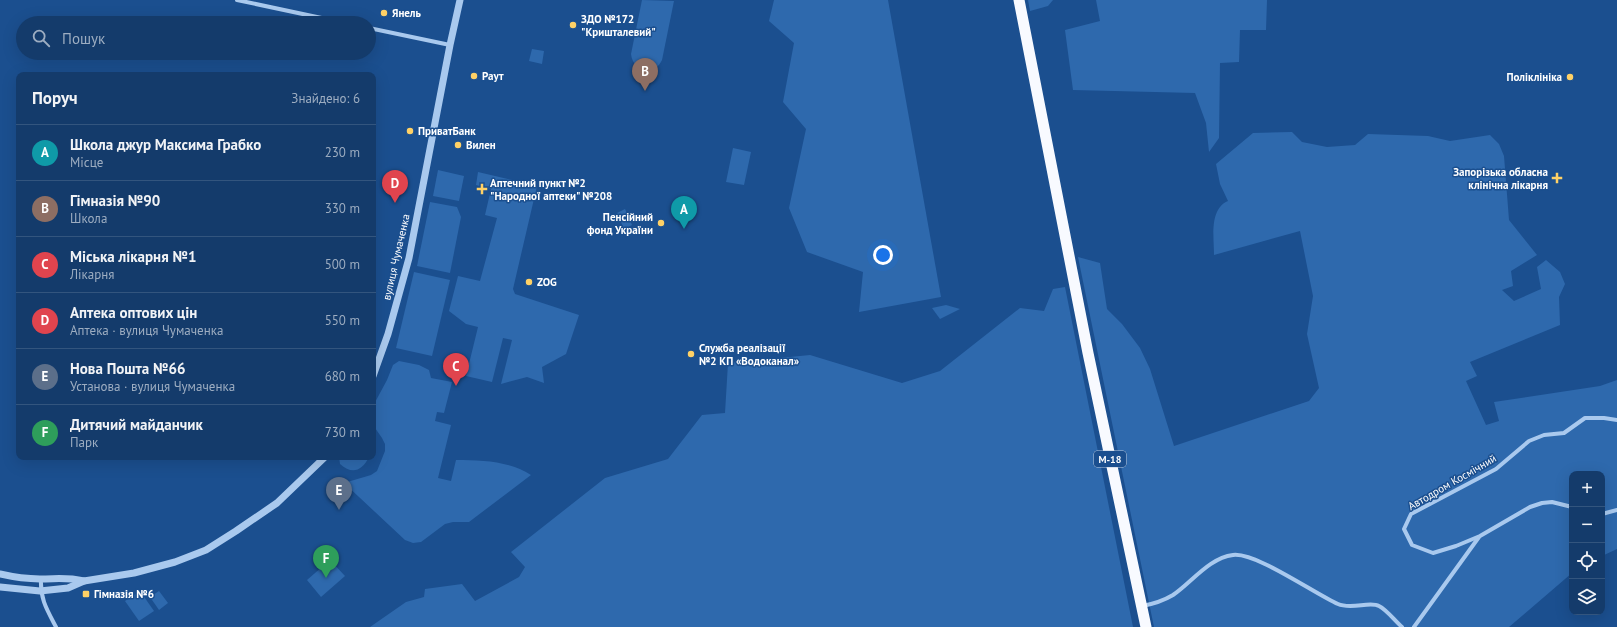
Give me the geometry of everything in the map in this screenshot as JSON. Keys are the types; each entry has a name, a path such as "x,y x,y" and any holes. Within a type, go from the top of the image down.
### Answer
{"highway":[{"name":"М-18","path":"1019,0 1088,353 1146,627"}],"street":[{"path":"237,0 312,16"},
{"name":"вулиця Чумаченка","path":"376,368 388,334 409,258 460,0"},
{"path":"376,29 450,45"},
{"name":"Автодром Космічний","path":"1569,506 1552,502 1542,502 1480,536 1456,546 1433,552 1412,545 1404,529 1411,514 1496,469 1529,441 1544,435 1564,433 1585,418 1617,420"},
{"path":"0,587 40,591 68,588 84,581 134,574 175,562 206,550 277,503 323,460"},
{"path":"1605,513 1617,510"},
{"name":"Автодром Космічний","path":"1414,627 1480,536"},
{"path":"1141,606 1159,602 1172,595 1211,565 1222,558 1235,554 1264,563 1339,605 1356,607 1372,604 1380,606 1402,627"},
{"path":"0,574 41,579 67,577 84,581"},
{"path":"41,579 40,591 45,606 56,627"}],"shaded area":[{"path":"642,0 674,1 662,60 654,69 649,70 644,70 636,65 631,54"},
{"path":"774,0 888,0 941,297 859,312 863,272 807,252 789,208 806,129 783,102 794,43 769,21"},
{"path":"1028,0 1053,0 1048,6 1030,11"},
{"path":"1096,0 1267,0 1266,30 1240,30 1239,62 1220,63 1219,138 1209,152 1206,123 1195,93 1073,90 1065,30 1100,21"},
{"path":"532,49 544,51 542,64 529,61"},
{"path":"1292,132 1302,142 1327,147 1355,145 1368,134 1428,136 1450,141 1490,135 1499,144 1504,156 1509,220 1537,255 1511,271 1513,286 1502,290 1514,301 1541,289 1537,267 1546,260 1560,272 1565,284 1559,297 1560,325 1470,362 1477,376 1466,381 1486,425 1499,421 1494,402 1600,386 1617,380 1617,549 1605,555 1605,471 1569,471 1569,576 1509,627 1154,627 1078,257 1100,263 1107,309 1122,324 1140,348 1150,369 1174,446 1309,401 1319,388 1307,334 1313,296 1300,231 1214,255 1213,233 1215,217 1222,205 1228,201 1220,184 1216,164 1253,133"},
{"path":"733,148 751,152 744,185 726,182"},
{"path":"438,170 464,176 459,201 433,196"},
{"path":"478,172 537,186 513,289 515,294 579,315 566,354 542,367 544,383 527,377 501,384 512,340 503,338 492,382 466,376 478,327 466,324 449,311 458,276 480,281 497,218 485,215 491,189 476,185"},
{"path":"430,202 457,207 461,217 450,273 417,266"},
{"path":"625,209 632,225 624,229 617,213"},
{"path":"414,272 450,280 432,356 396,348"},
{"path":"1065,287 1133,627 370,627 406,602 424,597 425,589 462,584 475,601 519,577 525,567 511,552 605,478 668,459 702,415 725,413 728,363 810,355 902,383 940,371 1020,308 1044,311 1053,289"},
{"path":"946,305 960,309 940,319 932,308"},
{"path":"399,361 419,365 429,370 431,378 452,382 444,413 437,412 435,421 451,425 438,478 451,481 456,460 495,462 523,470 531,475 469,522 453,522 445,524 421,542 413,543 405,540 344,483 371,475 377,471 385,451 385,444 376,429 376,400 393,365"},
{"path":"339,460 367,460 363,466 356,470 349,470 340,464"},
{"path":"330,560 345,576 321,597 307,580"},
{"path":"140,591 154,611 139,621 125,601"},
{"path":"159,591 168,603 159,610 150,597"}],"place":[{"name":"Янель","path":"384,13"},
{"name":"ЗДО №172 \"Кришталевий\"","path":"573,25"},
{"name":"Раут","path":"474,76"},
{"name":"Поліклініка","path":"1570,77"},
{"name":"Гімназія №90","path":"645,91"},
{"name":"ПриватБанк","path":"410,131"},
{"name":"Вилен","path":"458,145"},
{"name":"Запорізька обласна клінічна лікарня","path":"1557,178"},
{"name":"Аптечний пункт №2 \"Народної аптеки\" №208","path":"482,189"},
{"name":"Аптека оптових цін","path":"395,203"},
{"name":"Пенсійний фонд України","path":"661,223"},
{"name":"Школа джур Максима Грабко","path":"684,229"},
{"name":"ZOG","path":"529,282"},
{"name":"Служба реалізації №2 КП «Водоканал»","path":"691,354"},
{"name":"Міська лікарня №1","path":"456,386"},
{"name":"Нова Пошта №66","path":"339,510"},
{"name":"Дитячий майданчик","path":"326,578"},
{"name":"Гімназія №6","path":"86,594"}]}
